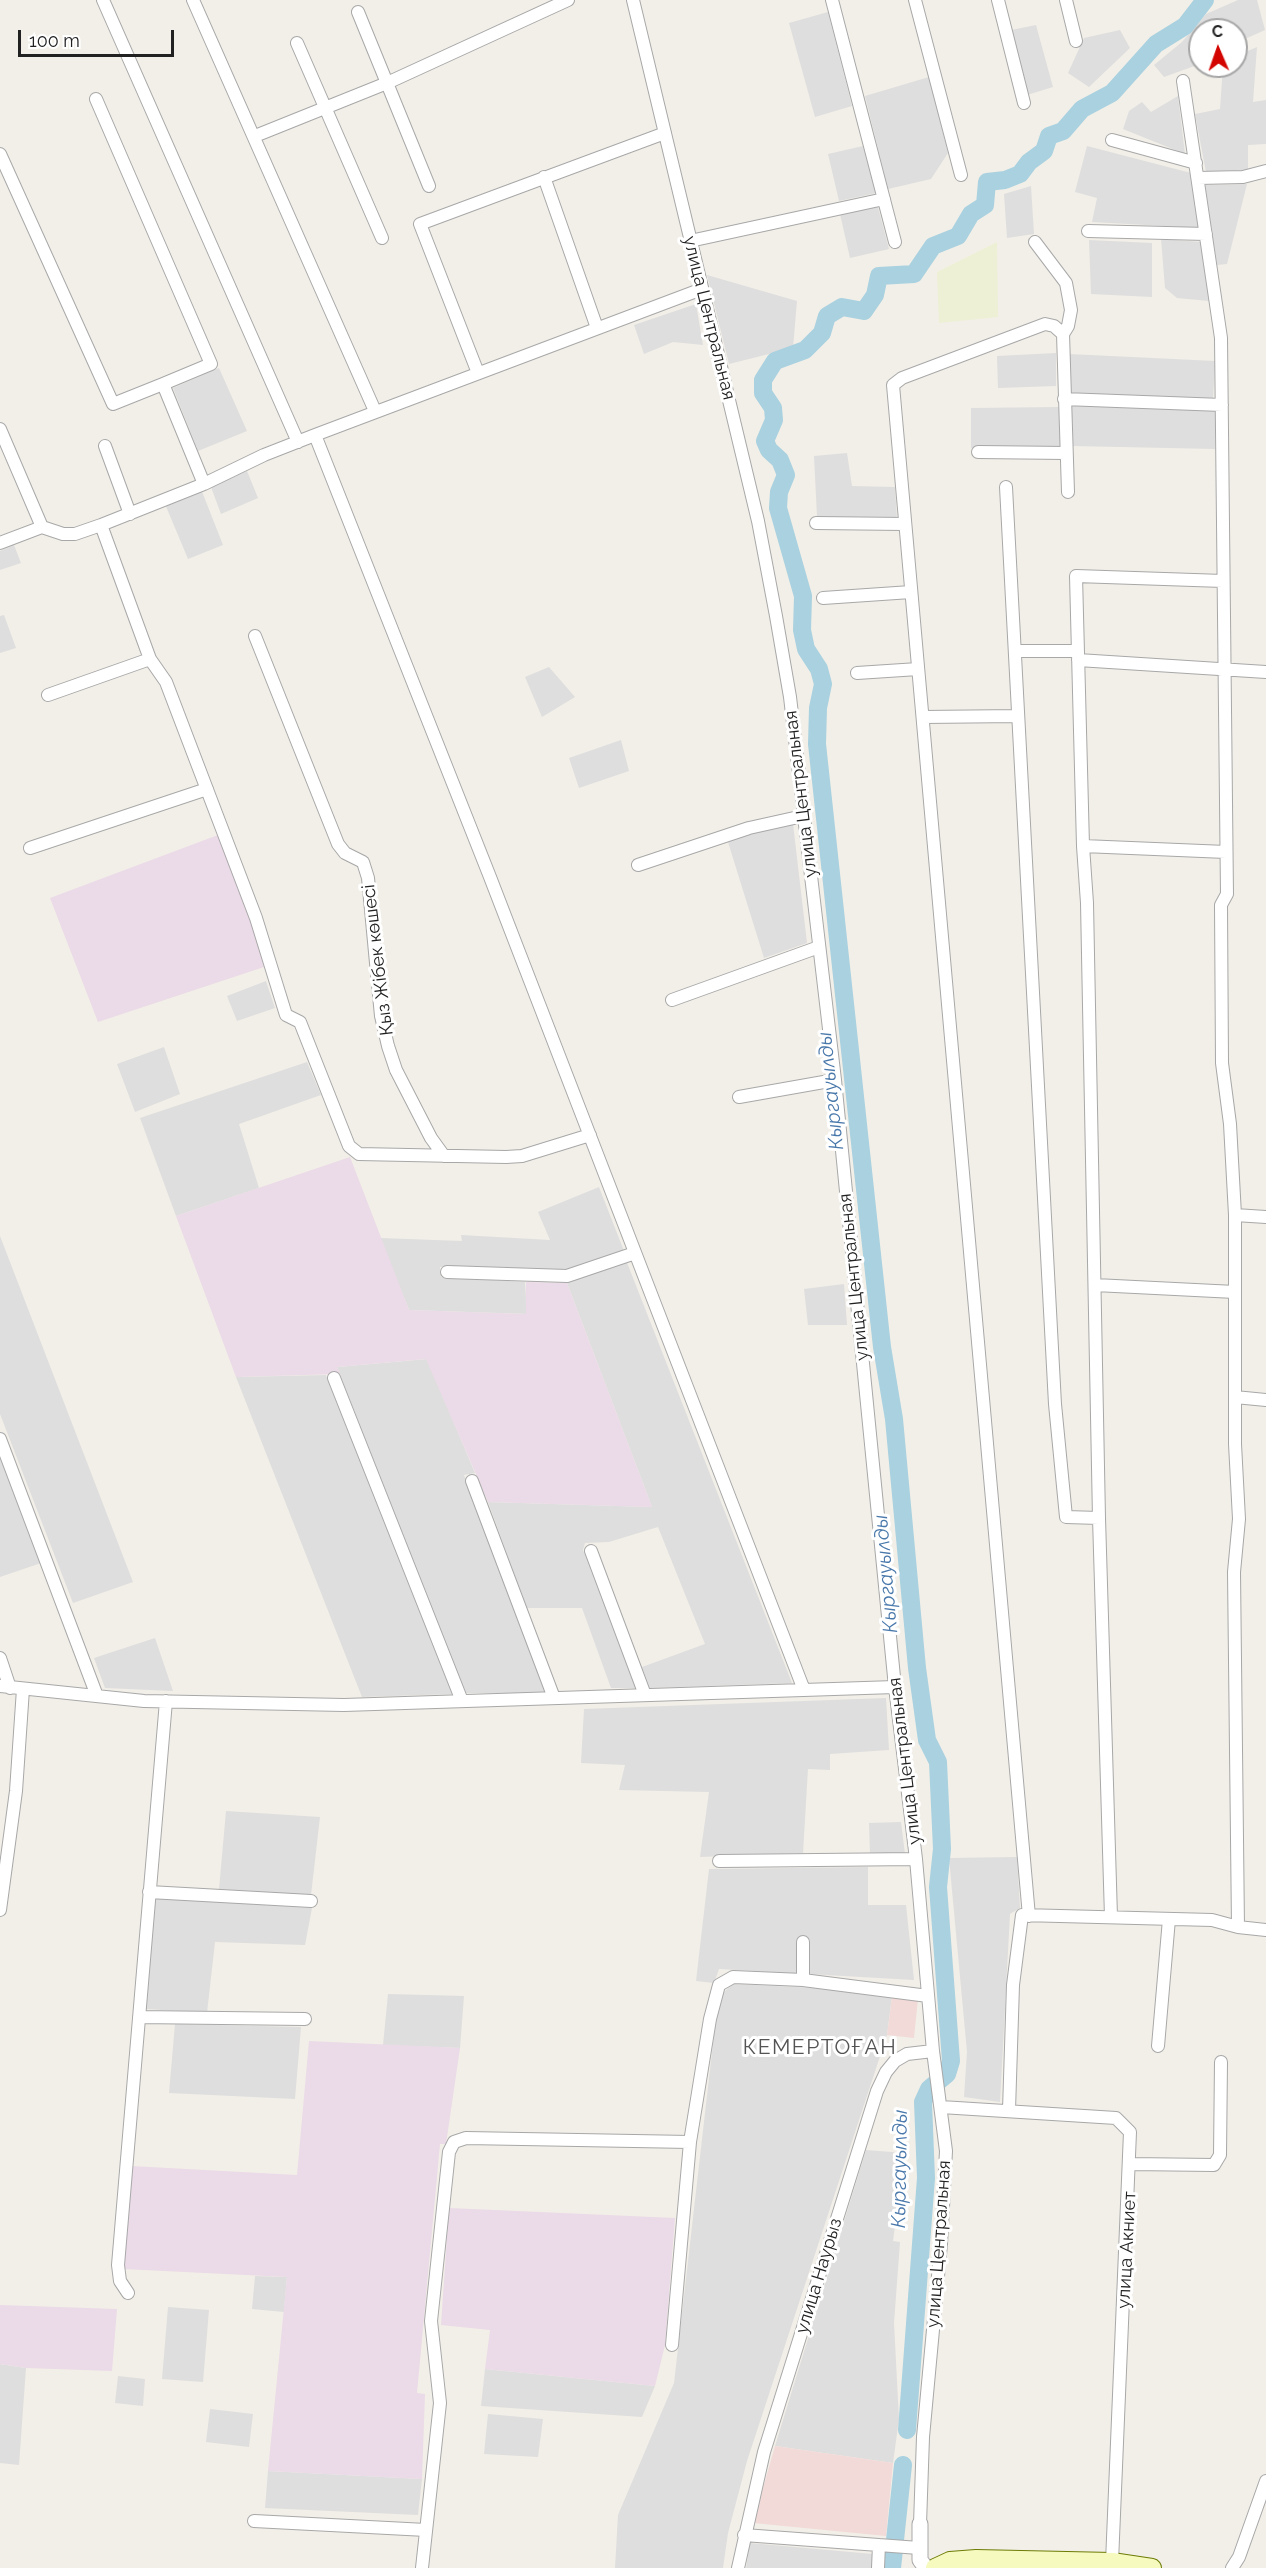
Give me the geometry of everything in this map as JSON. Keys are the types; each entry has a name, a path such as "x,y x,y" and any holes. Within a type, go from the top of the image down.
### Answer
{"main road":[{"path":"935,2568 950,2561 976,2559 1043,2564 1112,2562 1152,2568"}],"street":[{"path":"103,0 298,441"},
{"path":"193,0 375,411"},
{"path":"255,136 387,83 568,0"},
{"name":"улица Центральная","path":"633,0 758,521 776,616 790,697 835,1080 895,1687 916,1859 933,2051 946,2151 923,2437 919,2548 920,2560 926,2568"},
{"path":"832,0 895,242"},
{"path":"915,0 961,175"},
{"path":"998,0 1024,103"},
{"path":"1066,0 1076,41"},
{"path":"358,12 429,186"},
{"path":"297,43 382,238"},
{"path":"1183,81 1221,338 1227,894 1221,905 1222,1063 1230,1124 1236,1215 1235,1397 1239,1519 1234,1572 1238,1927"},
{"path":"0,154 112,404 211,364 96,99"},
{"path":"478,373 420,224 665,133"},
{"path":"1112,140 1196,163"},
{"path":"1198,178 1243,177 1266,171"},
{"path":"544,177 597,328"},
{"path":"690,241 884,199"},
{"path":"1088,231 1206,234"},
{"path":"1035,242 1066,283 1071,310 1068,326 1063,334 1068,492"},
{"path":"0,543 42,527 63,534 75,534 101,525 204,484 298,441 702,289"},
{"path":"1029,1916 893,385 902,378 1045,324 1054,326 1063,334"},
{"path":"163,384 204,484"},
{"path":"1064,399 1222,405"},
{"path":"0,429 42,527"},
{"path":"315,435 590,1135 804,1690"},
{"path":"105,446 130,514"},
{"path":"978,452 1066,453"},
{"path":"1006,487 1055,1393 1066,1517 1099,1518"},
{"path":"816,524 905,524"},
{"path":"101,525 150,659 166,682 256,918 286,1015 300,1022 350,1146 359,1154 522,1155 590,1135"},
{"path":"1111,1917 1099,1518 1088,903 1083,846 1076,576 1223,581"},
{"path":"824,598 911,592"},
{"name":"Қыз Жібек көшесі","path":"255,636 338,844 345,853 363,862 369,878 381,1016 388,1046 396,1070 431,1138 444,1156"},
{"path":"1015,651 1266,672"},
{"path":"48,695 150,659"},
{"path":"857,673 918,669"},
{"path":"922,717 1018,716"},
{"path":"30,848 207,789"},
{"path":"638,865 749,828 803,816"},
{"path":"1083,846 1226,852"},
{"path":"672,1000 819,946"},
{"path":"739,1098 835,1080"},
{"path":"1236,1215 1266,1217"},
{"path":"447,1272 567,1276 635,1253"},
{"path":"1095,1285 1236,1292"},
{"path":"334,1378 462,1701"},
{"path":"1235,1397 1266,1400"},
{"path":"0,1438 97,1696"},
{"path":"472,1481 554,1698"},
{"path":"591,1551 645,1695"},
{"path":"0,1658 11,1688 16,1791 0,1910"},
{"path":"11,1688 166,1701 344,1705 895,1687"},
{"path":"128,2293 120,2281 118,2265 166,1701"},
{"path":"719,1862 916,1859"},
{"path":"149,1892 311,1901"},
{"path":"1009,2110 1013,1985 1022,1916 1212,1920 1238,1927 1266,1930"},
{"path":"1158,2046 1169,1919"},
{"path":"802,1942 803,1980"},
{"path":"672,2345 690,2142 710,2019 719,1985 734,1977 803,1980 928,1996"},
{"path":"139,2018 305,2019"},
{"name":"улица Наурыз","path":"738,2568 764,2452 877,2091 886,2072 895,2061 907,2054 933,2051"},
{"path":"1130,2164 1214,2165 1220,2155 1221,2062"},
{"name":"улица Акниет","path":"940,2100 1009,2110 1116,2118 1130,2132 1112,2562"},
{"path":"422,2568 440,2403 431,2321 450,2152 454,2142 466,2138 690,2142"},
{"path":"1232,2568 1239,2557 1266,2481"},
{"path":"254,2521 426,2530"},
{"path":"744,2535 919,2548"},
{"path":"878,2568 888,2546"}],"shaded area":[{"path":"1238,0 1257,0 1265,30 1248,38 1248,18 1203,18 1206,14"},
{"path":"828,12 852,106 815,117 789,23"},
{"path":"1036,25 1053,87 1027,95 1011,30"},
{"path":"1120,30 1130,48 1089,87 1068,73 1084,38"},
{"path":"1188,35 1188,68 1164,77 1154,65"},
{"path":"1257,47 1253,102 1266,100 1266,144 1248,145 1248,170 1206,172 1195,114 1220,109 1222,78 1248,78 1248,51"},
{"path":"929,77 948,153 931,179 888,189 865,96"},
{"path":"1178,96 1185,154 1123,129 1129,111 1142,102 1151,112"},
{"path":"863,146 876,193 839,201 828,154"},
{"path":"1087,146 1191,173 1200,228 1092,222 1097,198 1075,192"},
{"path":"1247,184 1227,264 1217,265 1205,185"},
{"path":"1031,186 1034,234 1007,238 1004,194"},
{"path":"878,207 889,249 850,258 840,214"},
{"path":"1161,239 1202,242 1209,301 1177,298 1165,288"},
{"path":"1089,240 1152,243 1152,297 1091,294"},
{"path":"707,275 797,301 793,348 729,364"},
{"path":"696,304 703,345 673,342 644,354 634,325"},
{"path":"1056,353 1056,386 998,388 997,356"},
{"path":"1069,354 1215,361 1213,400 1070,394"},
{"path":"219,368 247,431 198,451 173,388"},
{"path":"1071,405 1215,410 1215,449 1073,446"},
{"path":"1059,407 1061,447 971,448 971,408"},
{"path":"847,453 852,486 895,487 897,519 817,517 814,456"},
{"path":"247,471 258,498 221,514 211,487"},
{"path":"201,489 223,545 188,559 165,504"},
{"path":"14,545 21,563 0,570 0,551"},
{"path":"4,615 16,648 0,653 0,616"},
{"path":"549,667 575,697 542,717 525,677"},
{"path":"621,740 629,771 579,788 569,758"},
{"path":"793,824 807,943 764,958 728,842 775,826"},
{"path":"218,835 249,914 264,967 98,1022 50,898"},
{"path":"266,981 275,1008 237,1021 227,996"},
{"path":"164,1047 180,1094 135,1112 117,1064"},
{"path":"307,1062 321,1095 239,1124 259,1188 176,1216 140,1118"},
{"path":"350,1157 409,1310 526,1314 526,1282 567,1283 652,1507 488,1502 426,1359 337,1367 340,1374 236,1377 176,1216"},
{"path":"599,1187 624,1251 564,1271 440,1267 441,1277 525,1282 527,1314 409,1310 380,1238 462,1241 461,1235 550,1240 538,1212"},
{"path":"0,1236 133,1582 73,1603 0,1414"},
{"path":"626,1260 792,1683 650,1688 642,1667 705,1644 658,1527 609,1542 585,1543 583,1550 635,1688 611,1688 582,1608 527,1608 488,1502 652,1507 567,1283"},
{"path":"844,1284 847,1325 808,1325 804,1289"},
{"path":"427,1359 475,1473 464,1475 545,1693 465,1693 337,1367"},
{"path":"326,1375 453,1694 362,1697 236,1377"},
{"path":"0,1455 41,1563 0,1577"},
{"path":"155,1638 173,1691 105,1688 94,1658"},
{"path":"886,1698 889,1750 830,1754 830,1770 808,1769 803,1853 700,1857 709,1792 619,1790 625,1765 581,1763 584,1709"},
{"path":"226,1811 320,1817 311,1895 219,1889"},
{"path":"901,1822 905,1854 870,1854 869,1823"},
{"path":"1017,1857 1020,1908 1010,1914 1000,2102 964,2097 967,2052 949,1858"},
{"path":"868,1867 868,1905 906,1905 914,1980 719,1969 714,1983 696,1981 709,1869"},
{"path":"155,1898 312,1908 305,1945 215,1942 207,2013 146,2009"},
{"path":"733,1984 817,1988 892,1997 887,2035 747,2461 728,2533 723,2568 615,2568 618,2515 674,2383 715,2026 723,1993"},
{"path":"388,1994 464,1996 460,2048 383,2045"},
{"path":"892,1997 918,1999 914,2038 887,2035"},
{"path":"175,2024 301,2027 295,2099 169,2093"},
{"path":"309,2041 460,2048 446,2144 440,2144 417,2393 425,2394 422,2479 268,2471 287,2277 123,2269 131,2166 297,2175"},
{"path":"866,2150 905,2153 893,2241 900,2242 894,2323 899,2419 893,2463 775,2446"},
{"path":"449,2208 675,2218 665,2345 655,2386 485,2369 490,2330 441,2325"},
{"path":"255,2276 287,2277 284,2312 252,2309"},
{"path":"0,2305 117,2309 112,2371 26,2368 0,2364"},
{"path":"168,2307 209,2310 203,2382 162,2379"},
{"path":"0,2364 26,2368 19,2465 0,2463"},
{"path":"485,2369 655,2386 642,2417 481,2406"},
{"path":"118,2376 145,2379 143,2406 115,2403"},
{"path":"210,2409 253,2414 249,2447 206,2442"},
{"path":"488,2414 543,2419 538,2457 484,2454"},
{"path":"775,2446 893,2463 886,2536 753,2523"},
{"path":"268,2471 422,2479 418,2515 265,2508"},
{"path":"750,2543 873,2554 872,2568 746,2568"}],"green space":[{"path":"997,242 998,317 939,323 937,272"}],"waterway":[{"name":"Кыргауылды","path":"907,2430 926,2178 923,2102 929,2089 947,2074 951,2061 938,1887 942,1849 938,1762 927,1740 917,1668 894,1419 882,1347 817,744 818,708 823,684 819,669 806,649 802,630 803,596 778,508 779,492 786,475 780,460 769,450 765,441 774,420 773,408 763,393 763,380 775,361 805,350 822,333 827,316 842,307 864,311 875,295 879,276 914,274 933,246 958,236 971,214 985,205 987,182 1005,180 1020,174 1029,162 1044,151 1049,136 1063,131 1082,109 1112,93 1156,44 1185,26 1205,0"},
{"path":"892,2568 903,2465"}],"district":[{"name":"КЕМЕРТОҒАН","path":"820,2048"}]}
